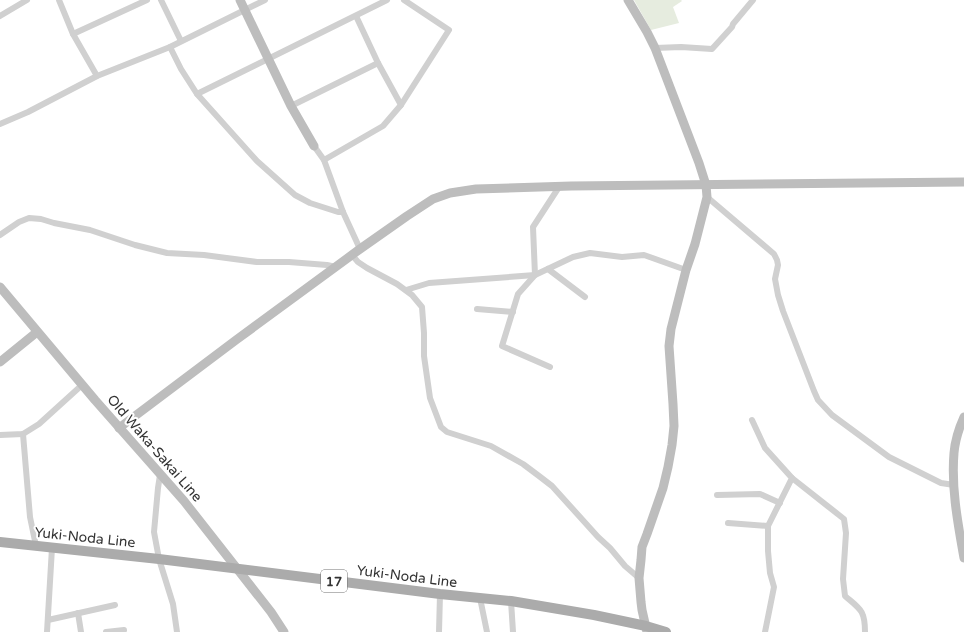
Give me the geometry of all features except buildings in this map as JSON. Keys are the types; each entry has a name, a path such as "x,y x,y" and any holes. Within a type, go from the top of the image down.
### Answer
{"main road":[{"name":"Yuki-Noda Line","path":"0,542 159,559 238,570 511,601 594,615 646,629 666,632"}],"street":[{"path":"0,16 27,0"},
{"path":"59,0 73,34 97,76"},
{"path":"73,34 147,0"},
{"path":"161,0 181,41"},
{"path":"240,0 290,106 324,160 343,212 360,248"},
{"path":"0,124 28,112 97,76 170,47 265,0"},
{"path":"197,94 387,0"},
{"path":"324,160 383,126 401,105 449,30 404,0"},
{"path":"628,0 655,48 676,100 699,163 706,185 707,197 671,329 669,346 674,404 672,445 663,488 642,547 639,578 642,610 646,629"},
{"path":"655,48 681,47 712,49 753,0"},
{"path":"356,16 378,63 401,105"},
{"path":"170,47 181,69 197,94 257,161 295,195 310,203 338,212 343,212"},
{"path":"290,106 378,63"},
{"path":"120,428 360,248 426,203 450,193 476,189 559,187 964,182"},
{"path":"550,367 502,346 518,294 535,275 533,227 559,187"},
{"path":"707,197 774,254 778,265 775,279 781,306 818,400 832,415 889,457 941,483 954,485"},
{"path":"0,235 18,222 29,218 41,219 90,230 135,245 167,253 204,255 257,262 289,262 336,267"},
{"path":"406,290 429,283 535,275 573,257 590,253 622,258 644,255 686,270"},
{"path":"352,255 358,262 367,268 406,290 422,307 424,356 430,398 441,427 447,432 491,446 523,464 539,476 552,486 625,566 639,578"},
{"path":"548,269 585,297"},
{"name":"Old Waka-Sakai Line","path":"0,287 82,385 184,502 271,612 284,632"},
{"path":"477,309 513,312"},
{"path":"0,362 37,332"},
{"path":"0,435 23,434 39,424 82,385"},
{"path":"964,417 961,435 954,451 953,466 959,528 964,558"},
{"path":"752,420 766,448 792,478 844,519 846,533 843,580 845,596 861,610 865,622 865,632"},
{"path":"23,434 30,517 36,546"},
{"path":"160,475 154,532 159,559 174,604 177,632"},
{"path":"765,632 774,587 770,573 768,526 792,478"},
{"path":"717,494 760,494 780,503"},
{"path":"728,523 768,526"},
{"path":"47,632 52,548"},
{"path":"439,632 440,594"},
{"path":"480,598 487,632"},
{"path":"511,601 513,632"},
{"path":"48,620 115,605"},
{"path":"78,613 81,632"},
{"path":"106,632 124,630"}],"shaded area":[{"path":"634,0 681,0 682,1 673,7 679,23 651,30"}]}
